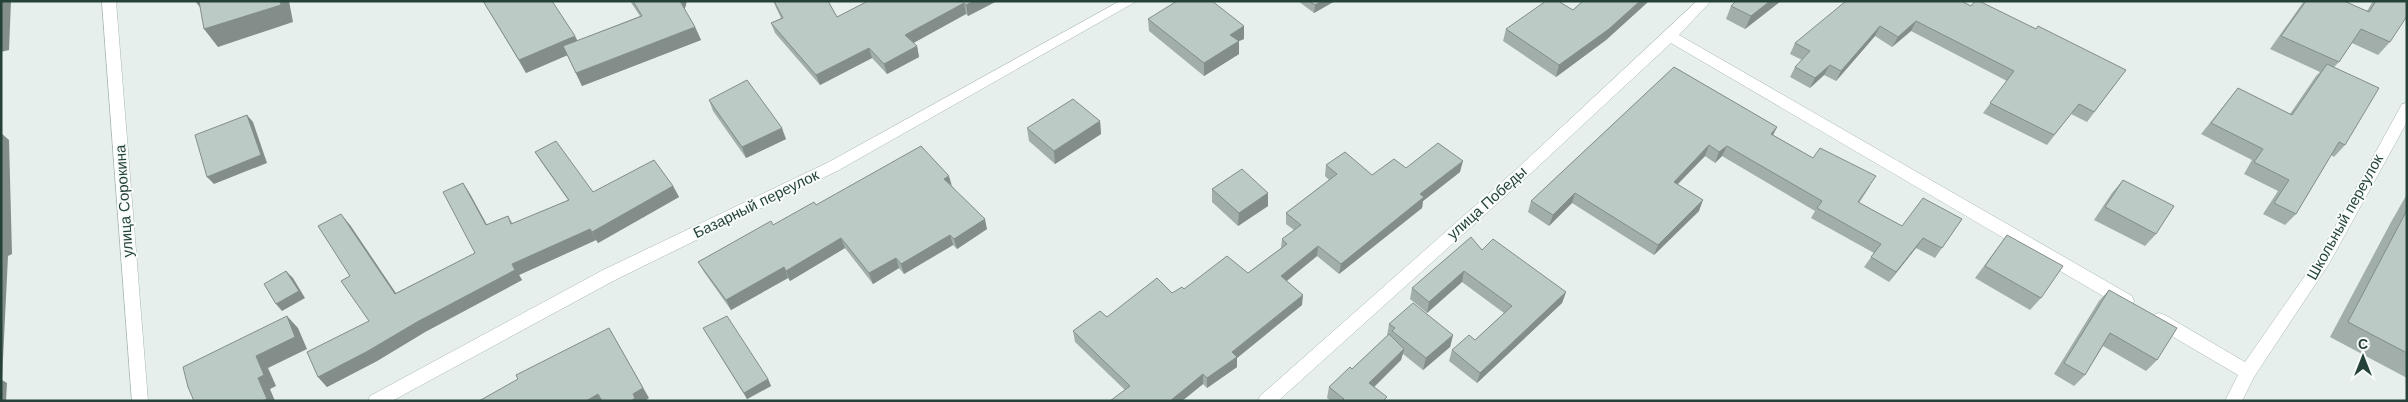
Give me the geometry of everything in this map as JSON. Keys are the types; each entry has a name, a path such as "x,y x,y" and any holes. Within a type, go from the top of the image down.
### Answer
{"street":[{"name":"улица Сорокина","path":"109,1 140,401"},
{"name":"Базарный переулок","path":"376,401 609,275 834,166 1131,1"},
{"name":"улица Победы","path":"1266,401 1670,36 1705,1"},
{"path":"1670,36 2248,372"},
{"name":"Школьный переулок","path":"2233,401 2248,372 2325,258 2407,108"}],"building":[{"path":"199,1 280,1 281,5 204,29"},
{"path":"483,1 552,1 575,36 519,60"},
{"path":"633,1 680,1 695,27 576,73 563,46 642,16"},
{"path":"774,1 828,1 837,17 868,1 974,1 966,5 964,3 905,35 917,46 884,64 869,48 816,75 771,23 783,18"},
{"path":"1177,1 1212,1 1244,26 1230,35 1239,41 1204,63 1148,19"},
{"path":"1309,1 1322,1 1315,5"},
{"path":"1546,1 1558,1 1573,10 1583,1 1640,1 1609,29 1559,65 1506,29"},
{"path":"1736,1 1770,1 1751,16 1731,6"},
{"path":"1846,1 1961,1 1971,6 1975,1 1979,1 2036,29 2038,26 2126,70 2094,112 2079,104 2054,135 1990,103 2014,71 1916,21 1898,37 1880,26 1841,71 1830,65 1815,78 1795,67 1810,51 1795,43"},
{"path":"2306,1 2344,1 2369,12 2376,1 2407,1 2407,16 2390,42 2361,29 2339,62 2281,36"},
{"path":"2327,64 2379,88 2345,145 2339,142 2296,214 2274,203 2289,180 2254,162 2263,149 2211,123 2238,88 2292,115"},
{"path":"1674,67 1777,127 1771,134 1813,158 1820,148 1876,176 1858,202 1902,226 1923,198 1962,219 1942,248 1923,238 1896,272 1871,257 1881,244 1817,208 1822,201 1727,146 1719,152 1709,145 1674,182 1703,200 1658,245 1575,193 1553,215 1531,201"},
{"path":"747,80 782,128 742,147 709,100"},
{"path":"1073,99 1100,121 1054,151 1027,128"},
{"path":"247,115 261,155 207,177 195,135"},
{"path":"556,141 593,192 654,160 673,186 592,232 590,229 512,264 515,270 318,377 307,352 369,321 341,281 350,276 318,226 341,214 395,294 475,253 443,192 463,183 486,225 508,216 511,224 569,200 535,152"},
{"path":"1438,143 1463,161 1420,194 1424,197 1341,264 1318,246 1281,276 1303,295 1232,352 1237,357 1207,378 1203,374 1170,401 1110,401 1130,386 1073,331 1100,311 1107,317 1157,278 1172,293 1182,287 1184,289 1227,256 1248,273 1287,244 1282,239 1301,225 1286,213 1337,174 1326,165 1345,152 1372,175 1394,159 1406,168"},
{"path":"921,146 949,176 944,179 985,219 954,239 950,235 901,264 896,258 869,273 841,238 786,271 784,267 726,300 698,262 771,221 773,225 814,202 816,205"},
{"path":"1242,169 1268,193 1239,213 1212,189"},
{"path":"2123,180 2174,206 2156,234 2105,207"},
{"path":"2407,210 2407,353 2348,322"},
{"path":"2007,235 2063,266 2041,298 1985,266"},
{"path":"1471,237 1482,250 1493,239 1566,292 1480,373 1452,350 1469,335 1475,340 1512,306 1464,271 1429,302 1412,288"},
{"path":"286,271 299,291 276,304 264,284"},
{"path":"2109,290 2177,328 2157,360 2110,333 2085,375 2064,363"},
{"path":"1413,303 1453,335 1426,358 1392,331 1395,328 1389,324"},
{"path":"287,316 295,337 256,356 264,375 258,378 267,399 263,401 194,401 183,367"},
{"path":"727,316 768,379 744,393 703,328"},
{"path":"609,328 643,388 633,394 635,398 631,401 602,401 598,394 586,401 479,401 518,379 516,375"},
{"path":"1389,334 1404,349 1369,383 1387,397 1383,401 1342,401 1344,399 1329,387 1350,367 1352,369"}]}
